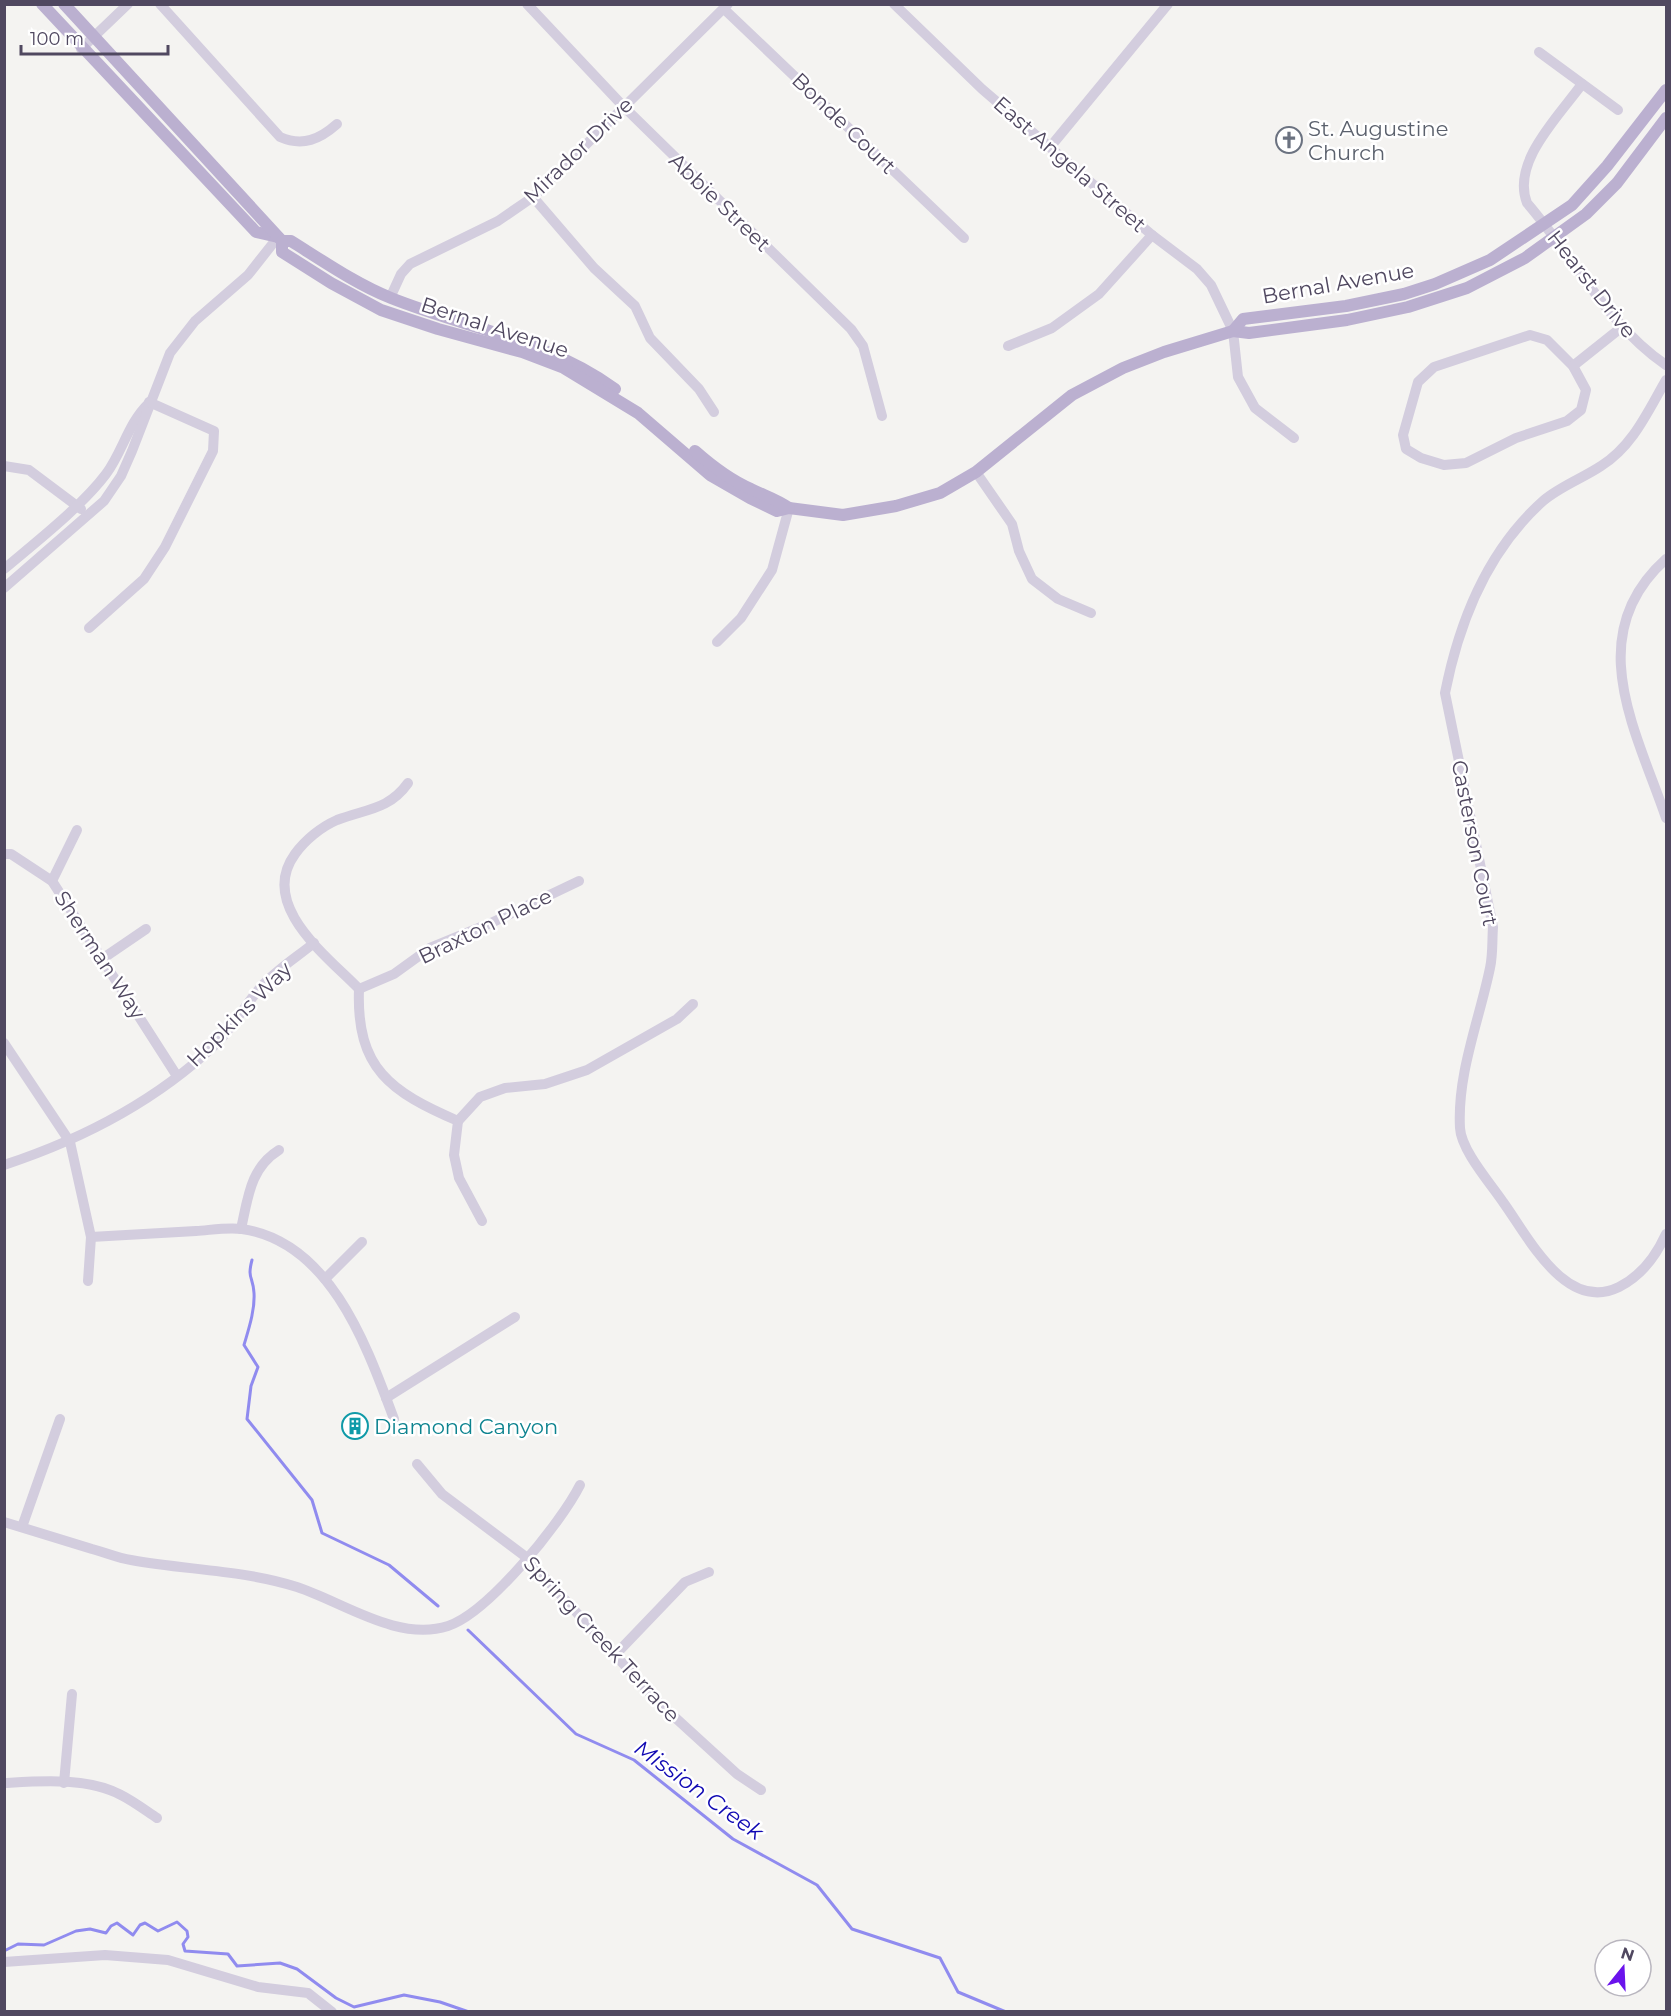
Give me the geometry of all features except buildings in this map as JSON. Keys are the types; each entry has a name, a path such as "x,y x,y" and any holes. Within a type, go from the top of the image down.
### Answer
{"main road":[{"name":"Bernal Avenue","path":"42,4 81,49 256,232 291,241 340,272 390,298 513,338 592,372 653,416 728,477 751,490 776,498 789,508"},
{"name":"Bernal Avenue","path":"64,4 280,239 282,252 331,283 381,310 438,329 522,352 564,368 638,413 710,476 777,511 789,508 843,515 896,506 940,493 976,472 1052,409 1099,380 1142,360 1233,331 1249,333 1347,320 1408,307 1467,288 1525,258 1556,238 1617,183 1666,118"},
{"name":"Bernal Avenue","path":"1233,331 1243,319 1346,306 1422,289 1490,260 1546,224 1586,190 1666,90"}],"street":[{"path":"81,49 128,4"},
{"path":"160,4 280,137 298,142 308,141 326,134 338,124"},
{"name":"Abbie Street","path":"527,4 623,106 851,329 865,353 882,417"},
{"name":"East Angela Street","path":"894,4 982,89 1152,235 1197,269 1211,285 1233,331 1238,376 1251,400 1256,408 1294,438"},
{"path":"1051,146 1168,4"},
{"name":"Mirador Drive","path":"390,298 401,274 410,264 498,221 533,197 726,7"},
{"name":"Bonde Court","path":"726,7 964,238"},
{"path":"1539,52 1618,110"},
{"name":"Hearst Drive","path":"1582,84 1531,155 1524,169 1522,186 1527,203 1546,224 1622,327 1649,353 1666,365"},
{"path":"533,197 594,268 635,306 651,338 699,389 714,412"},
{"path":"1008,346 1052,328 1099,294 1152,235"},
{"path":"4,588 104,501 121,476 170,353 195,321 248,275 280,239"},
{"path":"1573,366 1622,327"},
{"path":"1530,335 1547,340 1573,366 1586,390 1581,410 1567,421 1516,438 1466,463 1444,465 1421,458 1406,449 1403,435 1418,382 1434,367 1530,335"},
{"name":"Casterson Court","path":"1666,380 1628,444 1603,465 1545,499 1519,524 1489,566 1452,657 1445,693 1493,927 1491,966 1465,1071 1459,1130 1470,1154 1559,1277 1580,1291 1597,1294 1608,1292 1631,1281 1658,1252 1666,1234"},
{"path":"4,569 76,505 107,473 135,417 149,402"},
{"path":"89,628 144,579 165,548 213,451 214,431 149,402"},
{"path":"4,466 29,470 88,516"},
{"path":"976,472 1011,524 1019,551 1032,579 1058,598 1091,613"},
{"path":"717,642 741,618 772,570 789,508"},
{"path":"1666,559 1649,574 1628,609 1621,641 1621,686 1666,818"},
{"path":"408,783 398,797 384,805 334,822 304,841 289,862 283,884 293,916 314,943 359,989 358,1013 373,1064 393,1085 413,1101 458,1121"},
{"path":"52,881 77,830"},
{"name":"Sherman Way","path":"4,854 11,854 52,881 177,1076"},
{"name":"Braxton Place","path":"359,989 394,974 430,948 491,923 579,881"},
{"path":"102,959 146,929"},
{"name":"Hopkins Way","path":"4,1165 70,1142 115,1120 177,1076 217,1043 262,986 314,943"},
{"path":"482,1221 459,1178 454,1155 458,1121 480,1097 505,1088 545,1084 587,1070 677,1019 693,1004"},
{"path":"4,1042 70,1142 92,1237 88,1281"},
{"path":"241,1229 251,1186 263,1160 279,1150"},
{"path":"92,1237 241,1229 269,1238 300,1255 325,1279 361,1337 394,1419"},
{"path":"325,1279 362,1242"},
{"path":"386,1398 515,1317"},
{"path":"22,1527 60,1419"},
{"name":"Spring Creek Terrace","path":"417,1464 442,1494 526,1557 567,1600 591,1630 666,1708 737,1774 761,1790"},
{"path":"4,1522 130,1560 268,1579 298,1587 395,1625 417,1630 447,1626 472,1615 526,1557 571,1502 580,1485"},
{"path":"616,1654 685,1582 709,1572"},
{"path":"64,1783 72,1694"},
{"path":"4,1783 86,1785 120,1794 157,1818"},
{"path":"4,1962 105,1955 168,1960 258,1988 308,1993 332,2012"}],"waterway":[{"name":"Mission Creek","path":"252,1260 250,1274 254,1306 244,1345 258,1367 251,1386 247,1419 312,1500 322,1533 389,1565 438,1606"},
{"name":"Mission Creek","path":"468,1630 576,1734 634,1760 733,1839 817,1885 852,1929 940,1958 958,1992 1006,2012"},
{"path":"4,1951 18,1944 44,1945 76,1931 90,1929 106,1933 111,1926 117,1923 133,1935 140,1925 145,1923 158,1931 177,1922 187,1931 188,1937 183,1944 185,1951 228,1954 237,1966 280,1963 297,1969 336,1998 354,2007 404,1995 440,2002 469,2012"}],"place":[{"name":"St. Augustine Church","path":"1289,140"},
{"name":"Diamond Canyon","path":"355,1426"}]}
